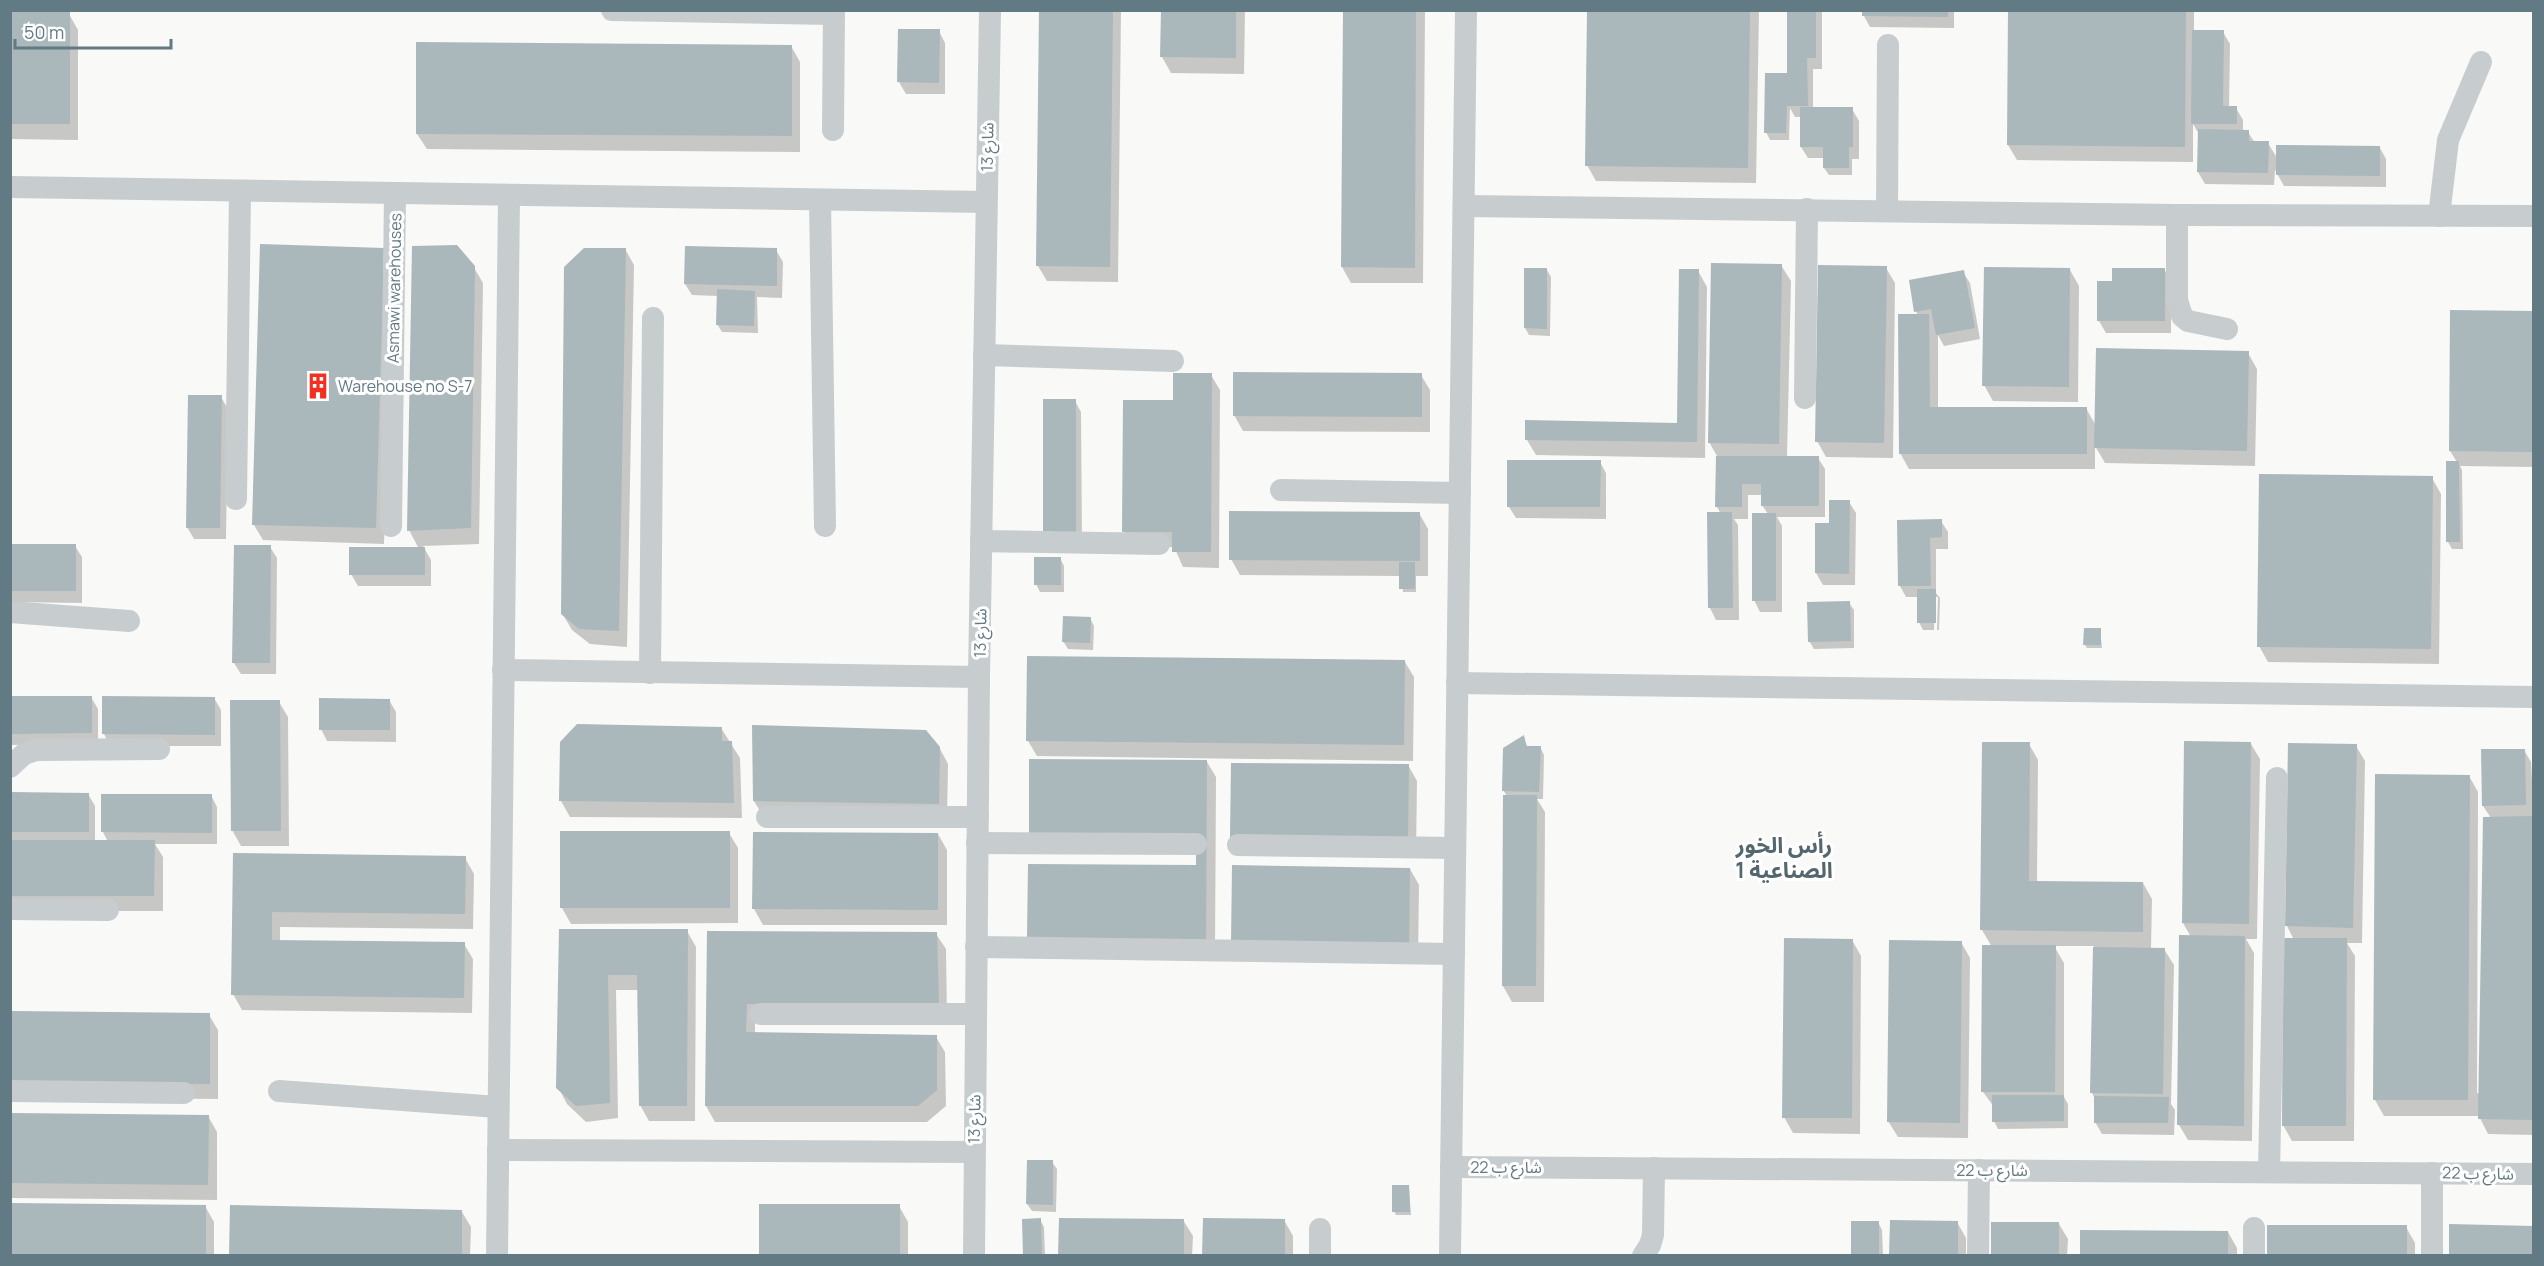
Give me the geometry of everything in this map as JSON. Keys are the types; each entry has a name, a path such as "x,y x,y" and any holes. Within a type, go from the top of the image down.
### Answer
{"street":[{"path":"612,10 834,12 833,130"},
{"name":"شارع 13","path":"974,1256 979,677 990,10"},
{"path":"1450,1256 1466,10"},
{"path":"1887,210 1888,45"},
{"path":"2439,216 2448,140 2481,62"},
{"path":"10,187 986,202"},
{"path":"236,499 240,191"},
{"name":"Asmawi warehouses","path":"391,526 394,194"},
{"path":"496,1256 509,196"},
{"path":"820,200 825,526"},
{"path":"1464,206 2177,215 2534,216"},
{"path":"1805,398 1807,209"},
{"path":"2177,215 2179,308 2188,321 2227,328"},
{"path":"650,673 653,318"},
{"path":"984,355 1173,361"},
{"path":"1281,490 1460,492"},
{"path":"981,541 1159,544"},
{"path":"10,612 129,621"},
{"path":"503,670 979,677"},
{"path":"1457,683 2534,697"},
{"path":"10,767 24,754 36,750 159,749"},
{"path":"2269,1172 2277,778"},
{"path":"767,817 978,817"},
{"path":"977,843 1196,844"},
{"path":"1238,845 1455,848"},
{"path":"10,909 108,910"},
{"path":"976,947 1454,954"},
{"path":"761,1014 975,1014"},
{"path":"10,1091 184,1093"},
{"path":"279,1091 498,1107"},
{"path":"498,1150 974,1152"},
{"name":"شارع ب 22","path":"1451,1167 2534,1174"},
{"path":"1643,1256 1653,1235 1654,1168"},
{"path":"1978,1170 1978,1256"},
{"path":"2432,1173 2432,1256"},
{"path":"2254,1228 2254,1256"},
{"path":"1320,1230 1320,1256"}],"building":[{"path":"1039,10 1113,10 1110,267 1036,266"},
{"path":"1161,10 1236,10 1236,58 1160,57"},
{"path":"1343,10 1416,10 1415,268 1341,267"},
{"path":"1587,10 1750,10 1748,168 1585,166"},
{"path":"1787,10 1816,10 1816,58 1807,58 1808,106 1787,106 1786,133 1764,133 1765,73 1787,73"},
{"path":"1862,10 1948,10 1948,17 1862,16"},
{"path":"2008,10 2186,10 2185,147 2007,145"},
{"path":"10,12 70,12 70,124 10,124"},
{"path":"898,29 940,29 939,83 897,82"},
{"path":"2192,30 2224,30 2223,106 2237,106 2237,124 2191,124"},
{"path":"416,42 792,45 792,136 416,134"},
{"path":"1800,107 1853,107 1853,147 1849,147 1849,168 1823,168 1823,147 1800,147"},
{"path":"2198,129 2249,130 2249,141 2269,141 2268,173 2197,172"},
{"path":"2276,145 2380,146 2380,176 2276,175"},
{"name":"Warehouse no S-7","path":"260,244 384,248 376,528 252,525"},
{"path":"457,245 475,266 471,528 407,531 412,246"},
{"path":"685,246 777,248 777,286 684,284"},
{"path":"584,248 626,248 619,631 579,629 561,614 564,267"},
{"path":"1711,263 1782,264 1779,444 1708,443"},
{"path":"1818,265 1887,266 1884,443 1815,442"},
{"path":"1984,267 2070,268 2069,387 1982,386"},
{"path":"1524,268 1547,268 1547,329 1524,328"},
{"path":"2112,268 2165,268 2165,321 2097,321 2097,281 2112,281"},
{"path":"1679,269 1699,269 1697,442 1525,440 1525,420 1677,423"},
{"path":"1964,270 1975,328 1936,335 1931,309 1914,312 1909,280"},
{"path":"717,289 755,291 754,326 716,325"},
{"path":"2450,310 2534,311 2534,452 2449,451"},
{"path":"1898,314 1929,314 1930,407 2087,407 2087,454 1899,454"},
{"path":"2096,348 2249,351 2247,451 2094,448"},
{"path":"1233,372 1422,373 1422,417 1233,416"},
{"path":"1173,373 1212,373 1211,552 1172,552 1172,532 1122,532 1123,400 1173,400"},
{"path":"188,395 222,395 220,528 186,528"},
{"path":"1043,399 1076,399 1076,532 1043,532"},
{"path":"1716,456 1819,456 1819,506 1761,506 1761,484 1742,484 1742,507 1715,507"},
{"path":"1507,460 1601,460 1600,507 1507,507"},
{"path":"2446,461 2459,461 2460,542 2446,542"},
{"path":"2259,474 2433,476 2431,649 2257,647"},
{"path":"1829,500 1850,500 1849,574 1815,573 1815,523 1829,523"},
{"path":"1229,511 1420,512 1420,561 1229,560"},
{"path":"1707,512 1732,512 1733,608 1708,608"},
{"path":"1752,513 1776,513 1776,601 1752,601"},
{"path":"1942,519 1942,537 1930,538 1931,586 1898,586 1897,520"},
{"path":"10,544 76,544 76,591 10,591"},
{"path":"234,545 271,545 270,663 232,663"},
{"path":"349,547 425,547 425,575 349,575"},
{"path":"1034,557 1061,557 1061,585 1034,585"},
{"path":"1399,562 1415,562 1415,589 1399,589"},
{"path":"1917,589 1936,589 1936,623 1917,623"},
{"path":"1850,601 1851,641 1808,642 1807,602"},
{"path":"1063,616 1091,617 1090,643 1062,642"},
{"path":"2084,628 2101,628 2101,645 2083,645"},
{"path":"1027,656 1405,660 1404,745 1026,741"},
{"path":"10,696 92,696 92,733 10,734"},
{"path":"102,696 215,697 215,735 102,734"},
{"path":"319,698 390,699 390,730 319,730"},
{"path":"230,700 280,700 281,831 231,831"},
{"path":"577,724 722,727 722,741 732,741 734,803 559,801 560,742"},
{"path":"752,725 926,730 940,747 939,804 753,801"},
{"path":"1524,735 1526,746 1541,746 1539,792 1502,791 1503,748"},
{"path":"2184,741 2251,742 2249,924 2182,923"},
{"path":"1982,742 2030,742 2029,881 2143,882 2143,932 1980,930"},
{"path":"2288,743 2357,744 2353,928 2285,926"},
{"path":"2481,749 2525,749 2526,805 2482,806"},
{"path":"1029,759 1207,760 1206,939 1027,938 1028,864 1196,865 1196,838 1029,837"},
{"path":"1231,763 1409,764 1408,838 1230,837"},
{"path":"2375,774 2470,775 2468,1100 2373,1100"},
{"path":"10,792 89,793 89,832 10,832"},
{"path":"101,794 212,794 212,833 101,832"},
{"path":"1503,795 1537,795 1536,986 1502,986"},
{"path":"2534,816 2534,1120 2478,1119 2483,817"},
{"path":"560,831 730,831 730,908 560,908"},
{"path":"753,832 938,833 938,910 752,909"},
{"path":"10,840 155,840 154,896 10,896"},
{"path":"233,853 466,856 465,914 272,912 272,940 465,942 464,998 231,995"},
{"path":"1232,865 1410,868 1409,947 1231,944"},
{"path":"559,929 688,929 687,1106 639,1106 637,975 608,975 610,1103 576,1106 556,1088"},
{"path":"707,931 937,932 939,1005 747,1004 746,1032 937,1035 937,1090 918,1106 705,1106"},
{"path":"2179,935 2245,936 2244,1126 2177,1125"},
{"path":"1784,938 1853,939 1852,1118 1782,1118"},
{"path":"2283,938 2347,938 2346,1126 2282,1126"},
{"path":"1889,940 1962,941 1960,1123 1887,1122"},
{"path":"1982,945 2056,945 2055,1092 1981,1092"},
{"path":"2093,947 2165,948 2163,1094 2090,1093"},
{"path":"10,1011 210,1013 210,1084 10,1082"},
{"path":"1992,1095 2064,1095 2064,1121 1992,1122"},
{"path":"2094,1096 2169,1097 2168,1123 2094,1123"},
{"path":"10,1113 209,1115 208,1185 10,1183"},
{"path":"1027,1160 1053,1160 1053,1205 1026,1204"},
{"path":"1392,1185 1409,1185 1410,1212 1392,1212"},
{"path":"10,1203 206,1205 206,1256 10,1256"},
{"path":"759,1204 900,1204 900,1256 759,1256"},
{"path":"230,1205 462,1210 462,1256 229,1256"},
{"path":"1041,1218 1042,1256 1023,1256 1022,1219"},
{"path":"1059,1218 1184,1219 1184,1256 1058,1256"},
{"path":"1203,1218 1285,1219 1285,1256 1202,1256"},
{"path":"1890,1220 1958,1221 1958,1256 1889,1256"},
{"path":"1851,1221 1879,1221 1879,1256 1851,1256"},
{"path":"1991,1222 2059,1222 2059,1256 1991,1256"},
{"path":"2449,1224 2534,1226 2534,1256 2449,1256"},
{"path":"2267,1225 2407,1225 2407,1256 2267,1256"},
{"path":"2080,1230 2228,1231 2228,1256 2080,1256"}],"place":[{"name":"Warehouse no S-7","path":"318,386"}],"district":[{"name":"رأس الخور الصناعية 1","path":"1784,858"}]}
